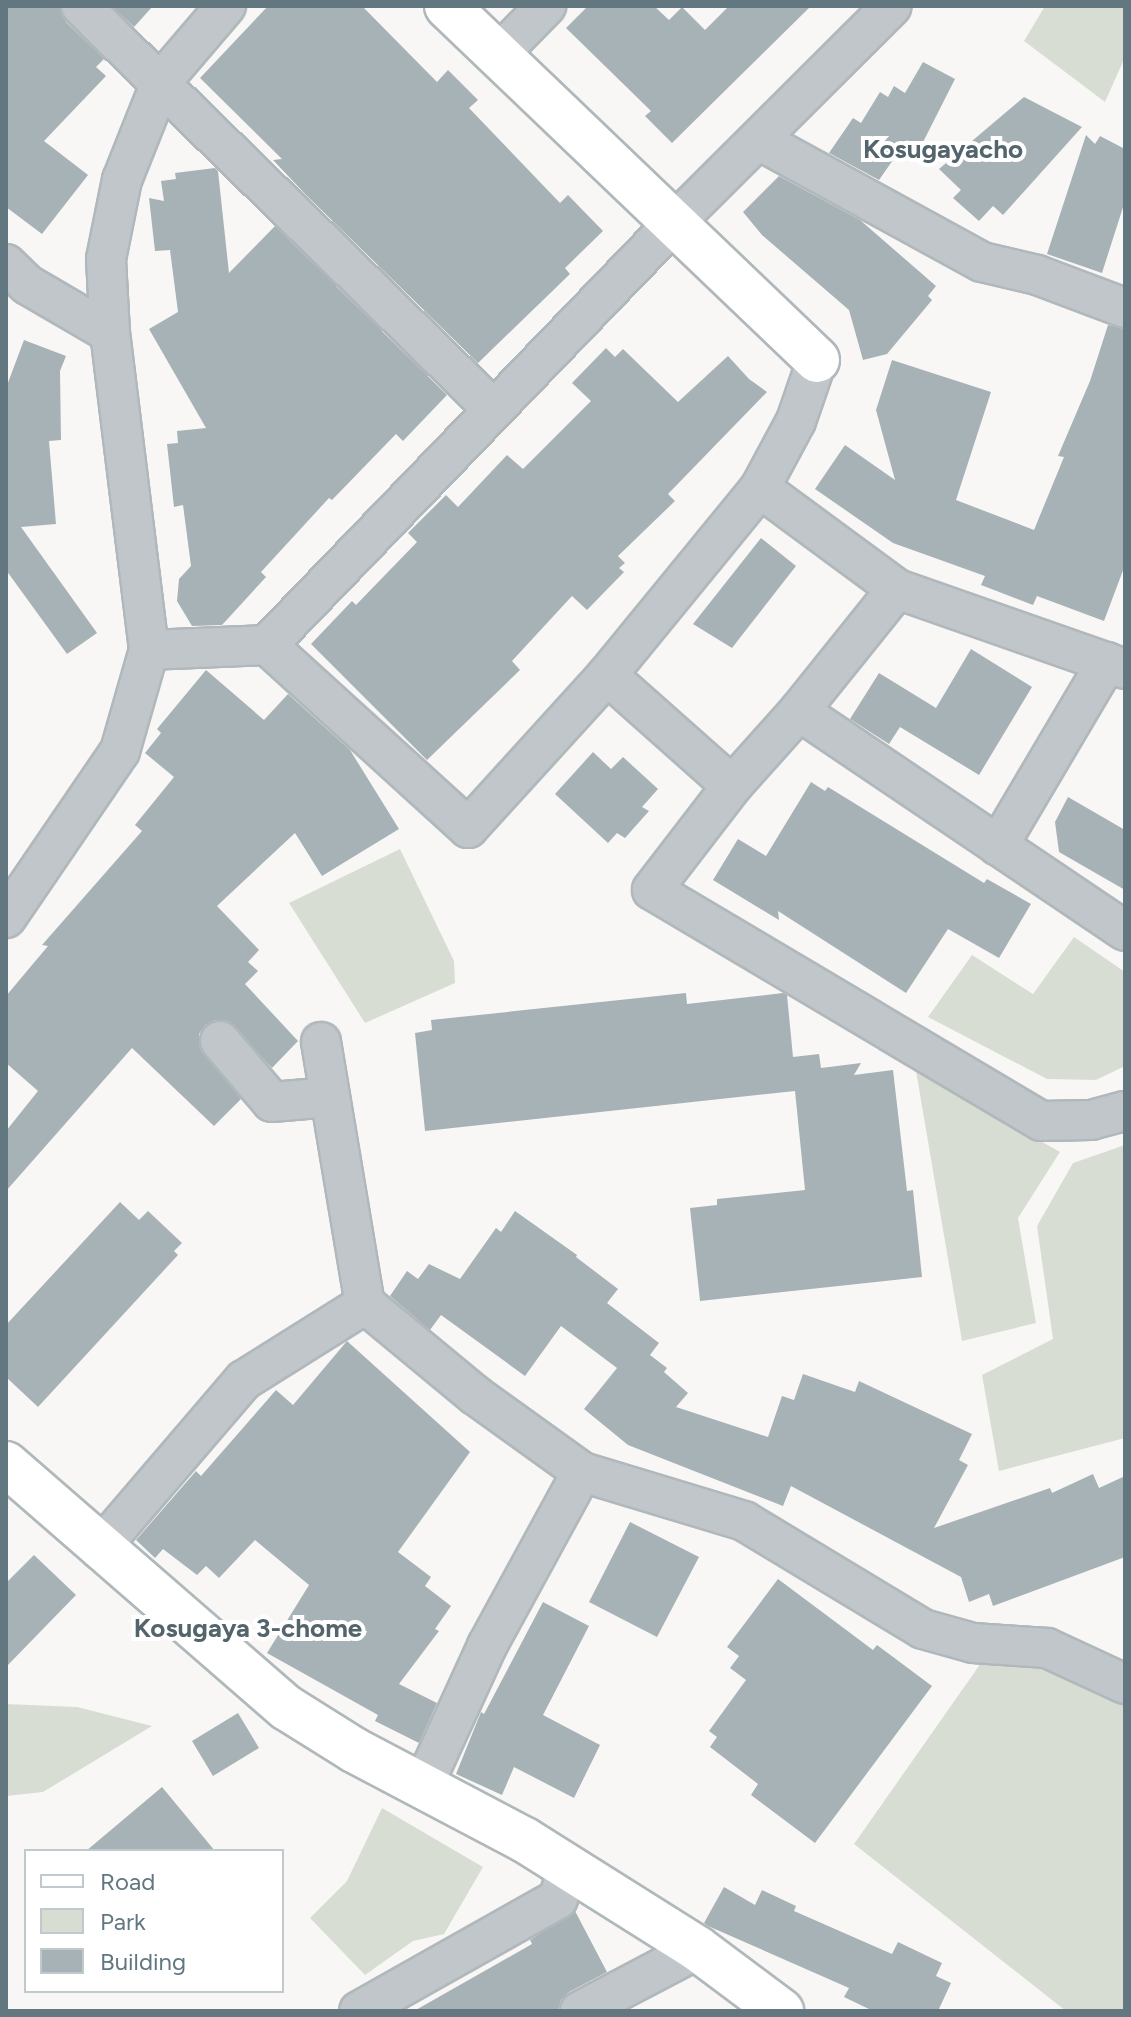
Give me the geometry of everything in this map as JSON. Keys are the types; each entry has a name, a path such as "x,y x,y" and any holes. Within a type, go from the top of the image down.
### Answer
{"street":[{"path":"81,6 493,409"},
{"path":"6,918 120,751 149,650 110,333 106,259 122,180 161,82 226,6"},
{"path":"267,645 468,828 607,675 760,488 796,421 817,360 672,225 447,6"},
{"path":"498,55 546,6"},
{"path":"149,650 267,645 672,225 892,6"},
{"path":"759,140 982,262 1037,275 1125,308"},
{"path":"6,264 28,285 110,333"},
{"path":"760,488 897,589 1116,666 998,846"},
{"path":"897,589 799,711 732,786 652,890 1041,1121 1091,1120 1125,1111"},
{"path":"607,675 732,786"},
{"path":"799,711 1125,931"},
{"path":"220,1041 272,1102 330,1097"},
{"path":"321,1042 365,1304 475,1395 582,1472 744,1521 923,1629 973,1643 1047,1648 1125,1684"},
{"path":"99,1549 244,1380 365,1304"},
{"path":"6,1464 99,1549 287,1708 354,1750 525,1840 698,1949 781,2011"},
{"path":"423,1786 487,1646 582,1472"},
{"path":"359,2011 558,1899 568,1868"},
{"path":"580,2011 698,1949"}],"green space":[{"path":"1045,6 1125,6 1125,57 1105,102 1024,41"},
{"path":"400,849 454,961 455,983 365,1023 289,903"},
{"path":"1074,937 1125,972 1125,1066 1096,1080 1047,1079 928,1017 972,955 1033,994"},
{"path":"916,1071 1060,1152 1018,1218 1036,1323 962,1341"},
{"path":"1125,1145 1125,1438 999,1471 982,1375 1053,1339 1037,1226 1073,1163"},
{"path":"1028,1657 1125,1701 1125,2011 1066,2011 854,1844 981,1663"},
{"path":"6,1704 77,1707 152,1726 43,1792 6,1796"},
{"path":"382,1808 483,1867 444,1934 413,1941 365,1975 310,1918 347,1881"}],"building":[{"path":"6,6 60,6 66,22 104,59 96,67 106,76 44,141 88,175 42,234 6,207"},
{"path":"112,6 153,6 134,27"},
{"path":"268,6 362,6 437,82 448,70 478,100 469,108 560,203 568,195 603,231 565,268 570,274 478,363 306,195 273,160 282,159 200,78"},
{"path":"588,6 654,6 669,20 682,7 705,30 729,6 811,6 672,143 645,116 651,111 566,28"},
{"path":"923,62 955,79 919,150 907,140 879,180 829,153 853,118 861,123 880,92 888,97 894,86 905,93"},
{"path":"1024,97 1082,127 1003,215 993,206 979,221 953,198 961,190 939,169"},
{"path":"1086,135 1095,144 1100,136 1125,149 1125,201 1102,273 1047,254"},
{"path":"215,168 218,171 229,273 275,226 447,395 403,441 396,434 332,500 329,498 261,572 266,577 222,625 192,626 177,601 179,579 191,566 183,505 174,507 167,444 178,443 177,431 206,428 149,329 178,312 170,250 155,251 149,198 164,201 161,181 176,179 175,173"},
{"path":"779,176 860,220 936,286 928,296 932,300 887,354 863,360 849,310 762,235 743,212"},
{"path":"1108,325 1125,329 1125,565 1104,621 1037,596 1033,605 981,585 985,576 893,543 815,489 845,445 895,480 876,410 892,360 991,392 956,500 1034,530 1064,457 1058,456 1090,381"},
{"path":"24,340 66,356 60,371 61,440 49,441 56,524 21,527 97,633 67,654 6,570 6,388"},
{"path":"606,348 615,357 623,349 678,402 728,356 749,379 767,392 668,494 675,501 618,556 625,563 619,568 624,572 587,610 572,596 512,661 520,670 427,760 311,644 352,601 356,605 417,542 408,533 446,495 458,507 507,455 523,469 591,401 572,383"},
{"path":"761,538 796,566 732,648 693,624"},
{"path":"971,649 1032,687 979,775 900,727 889,744 850,719 879,673 936,708"},
{"path":"206,670 264,720 288,694 350,750 399,829 322,876 295,833 217,906 259,950 248,962 258,971 245,984 298,1041 272,1068 228,1021 215,1020 205,1025 199,1034 199,1046 241,1099 214,1126 132,1048 6,1191 6,1131 38,1091 6,1063 6,996 48,946 42,945 142,831 135,825 174,777 145,753 161,733 157,729"},
{"path":"593,752 611,769 623,757 658,789 642,807 649,811 625,838 617,833 608,843 555,794"},
{"path":"811,782 825,791 828,787 984,883 987,879 1031,904 999,958 948,929 906,993 778,911 779,920 713,880 738,839 766,856"},
{"path":"1068,797 1125,830 1125,890 1059,852 1055,822"},
{"path":"686,993 687,1004 783,993 787,995 793,1057 819,1054 821,1068 861,1063 854,1075 893,1070 907,1191 913,1190 922,1277 700,1301 690,1208 717,1205 717,1199 805,1190 795,1091 425,1131 415,1033 432,1030 431,1020"},
{"path":"120,1202 139,1220 148,1211 182,1243 174,1251 178,1255 38,1407 6,1377 6,1325"},
{"path":"515,1211 618,1289 607,1303 659,1343 650,1355 667,1368 664,1372 688,1393 676,1407 768,1437 782,1396 794,1400 803,1374 855,1392 859,1381 972,1434 959,1460 968,1465 934,1528 1050,1488 1052,1493 1093,1474 1099,1488 1125,1476 1125,1557 993,1606 989,1594 969,1602 961,1577 791,1486 783,1506 628,1445 584,1409 617,1368 561,1326 525,1376 441,1315 430,1330 390,1296 407,1271 418,1279 429,1264 460,1279 496,1228 501,1232"},
{"path":"347,1341 470,1452 398,1552 431,1577 425,1586 451,1606 435,1629 439,1631 399,1684 437,1703 419,1743 375,1721 378,1715 267,1653 309,1585 255,1540 219,1578 206,1566 197,1575 163,1549 155,1558 136,1540 196,1471 201,1476 276,1390 293,1405"},
{"path":"630,1522 699,1557 657,1637 589,1602"},
{"path":"34,1555 76,1595 6,1667 6,1583"},
{"path":"778,1579 873,1650 877,1645 932,1686 815,1843 751,1795 758,1784 710,1747 717,1737 709,1731 746,1680 730,1668 739,1656 727,1647"},
{"path":"543,1602 589,1626 543,1715 600,1745 574,1798 514,1767 502,1795 456,1774 481,1712 484,1714"},
{"path":"238,1713 259,1748 213,1776 192,1741"},
{"path":"162,1787 213,1849 88,1849"},
{"path":"724,1887 755,1905 762,1890 796,1906 794,1911 892,1954 898,1942 942,1963 936,1976 951,1983 938,2011 873,2011 844,1997 849,1988 708,1926 704,1923"},
{"path":"575,1911 607,1972 569,1992 561,2000 558,2011 414,2011 532,1944 530,1940"}],"district":[{"name":"Kosugayacho","path":"943,150"},
{"name":"Kosugaya 3-chome","path":"248,1629"}]}
